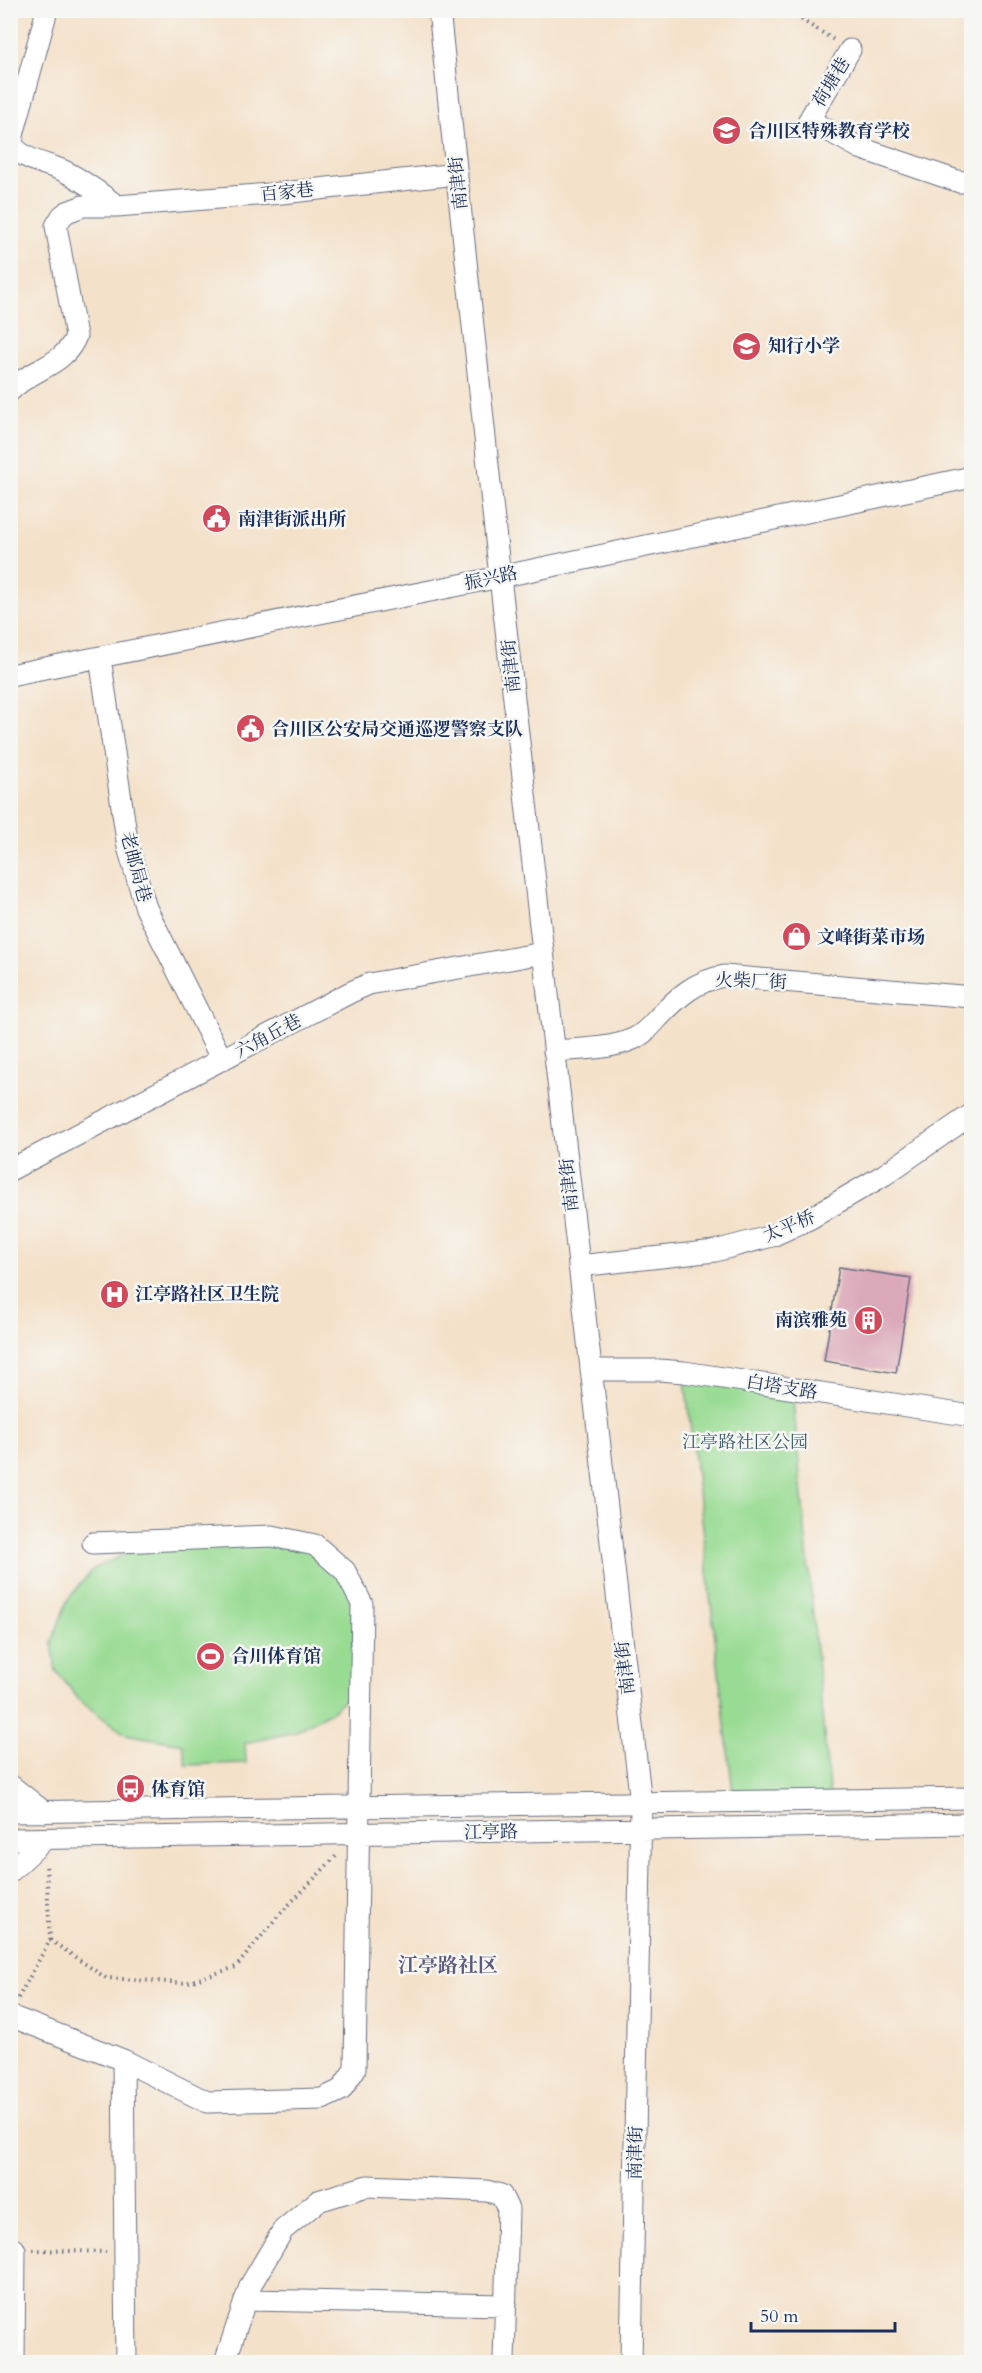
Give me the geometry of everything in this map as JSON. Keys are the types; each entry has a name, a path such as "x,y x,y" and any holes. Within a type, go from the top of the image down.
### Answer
{"street":[{"path":"47,10 12,145 19,154 64,171 117,206"},
{"name":"南津街","path":"439,10 500,577 641,1803 631,2362"},
{"name":"荷塘巷","path":"850,50 809,120 860,148 960,182 972,181"},
{"name":"百家巷","path":"10,391 26,378 62,357 76,336 56,226 62,216 83,206 117,206 282,193 457,174"},
{"name":"振兴路","path":"10,675 965,481"},
{"name":"老邮局巷","path":"100,658 128,847 146,908 222,1060"},
{"name":"六角丘巷","path":"10,1170 369,984 543,953"},
{"name":"火柴厂街","path":"554,1052 620,1044 633,1040 644,1033 683,993 702,981 724,976 972,998"},
{"name":"太平桥","path":"579,1266 715,1251 772,1236 809,1220 884,1175 972,1114"},
{"name":"白塔支路","path":"591,1370 684,1372 972,1416"},
{"path":"13,2009 207,2102 322,2099 341,2090 355,2069 357,1807 362,1604 345,1571 315,1545 272,1536 93,1543"},
{"path":"10,1785 44,1812"},
{"name":"江亭路","path":"10,1812 972,1798"},
{"name":"江亭路","path":"10,1839 972,1824"},
{"path":"10,1872 45,1839"},
{"path":"123,2060 126,2362"},
{"path":"225,2362 250,2286 283,2230 318,2201 367,2186 487,2191 501,2195 508,2209 504,2362"},
{"path":"14,2362 15,2250"},
{"path":"245,2300 506,2305"}],"path":[{"name":"荷塘巷","path":"786,10 850,50"},
{"path":"50,1940 106,1978 186,1983 236,1967 278,1916 357,1834"},
{"path":"13,2009 50,1940 45,1839"},
{"path":"15,2250 125,2253"}],"green space":[{"name":"江亭路社区公园","path":"684,1372 792,1388 830,1800 734,1802"},
{"name":"合川体育馆","path":"151,1542 315,1545 362,1604 360,1684 334,1710 295,1732 245,1743 246,1763 186,1765 183,1744 125,1734 80,1701 56,1671 52,1642 68,1599 93,1569"}],"building":[{"name":"南滨雅苑","path":"839,1267 911,1278 896,1373 824,1361"}],"place":[{"name":"合川区特殊教育学校","path":"727,131"},
{"name":"知行小学","path":"747,346"},
{"name":"南津街派出所","path":"217,519"},
{"name":"合川区公安局交通巡逻警察支队","path":"250,729"},
{"name":"文峰街菜市场","path":"796,937"},
{"name":"江亭路社区卫生院","path":"114,1294"},
{"name":"南滨雅苑","path":"868,1320"},
{"name":"合川体育馆","path":"210,1656"},
{"name":"体育馆","path":"130,1789"}],"district":[{"name":"江亭路社区","path":"448,1965"}]}
